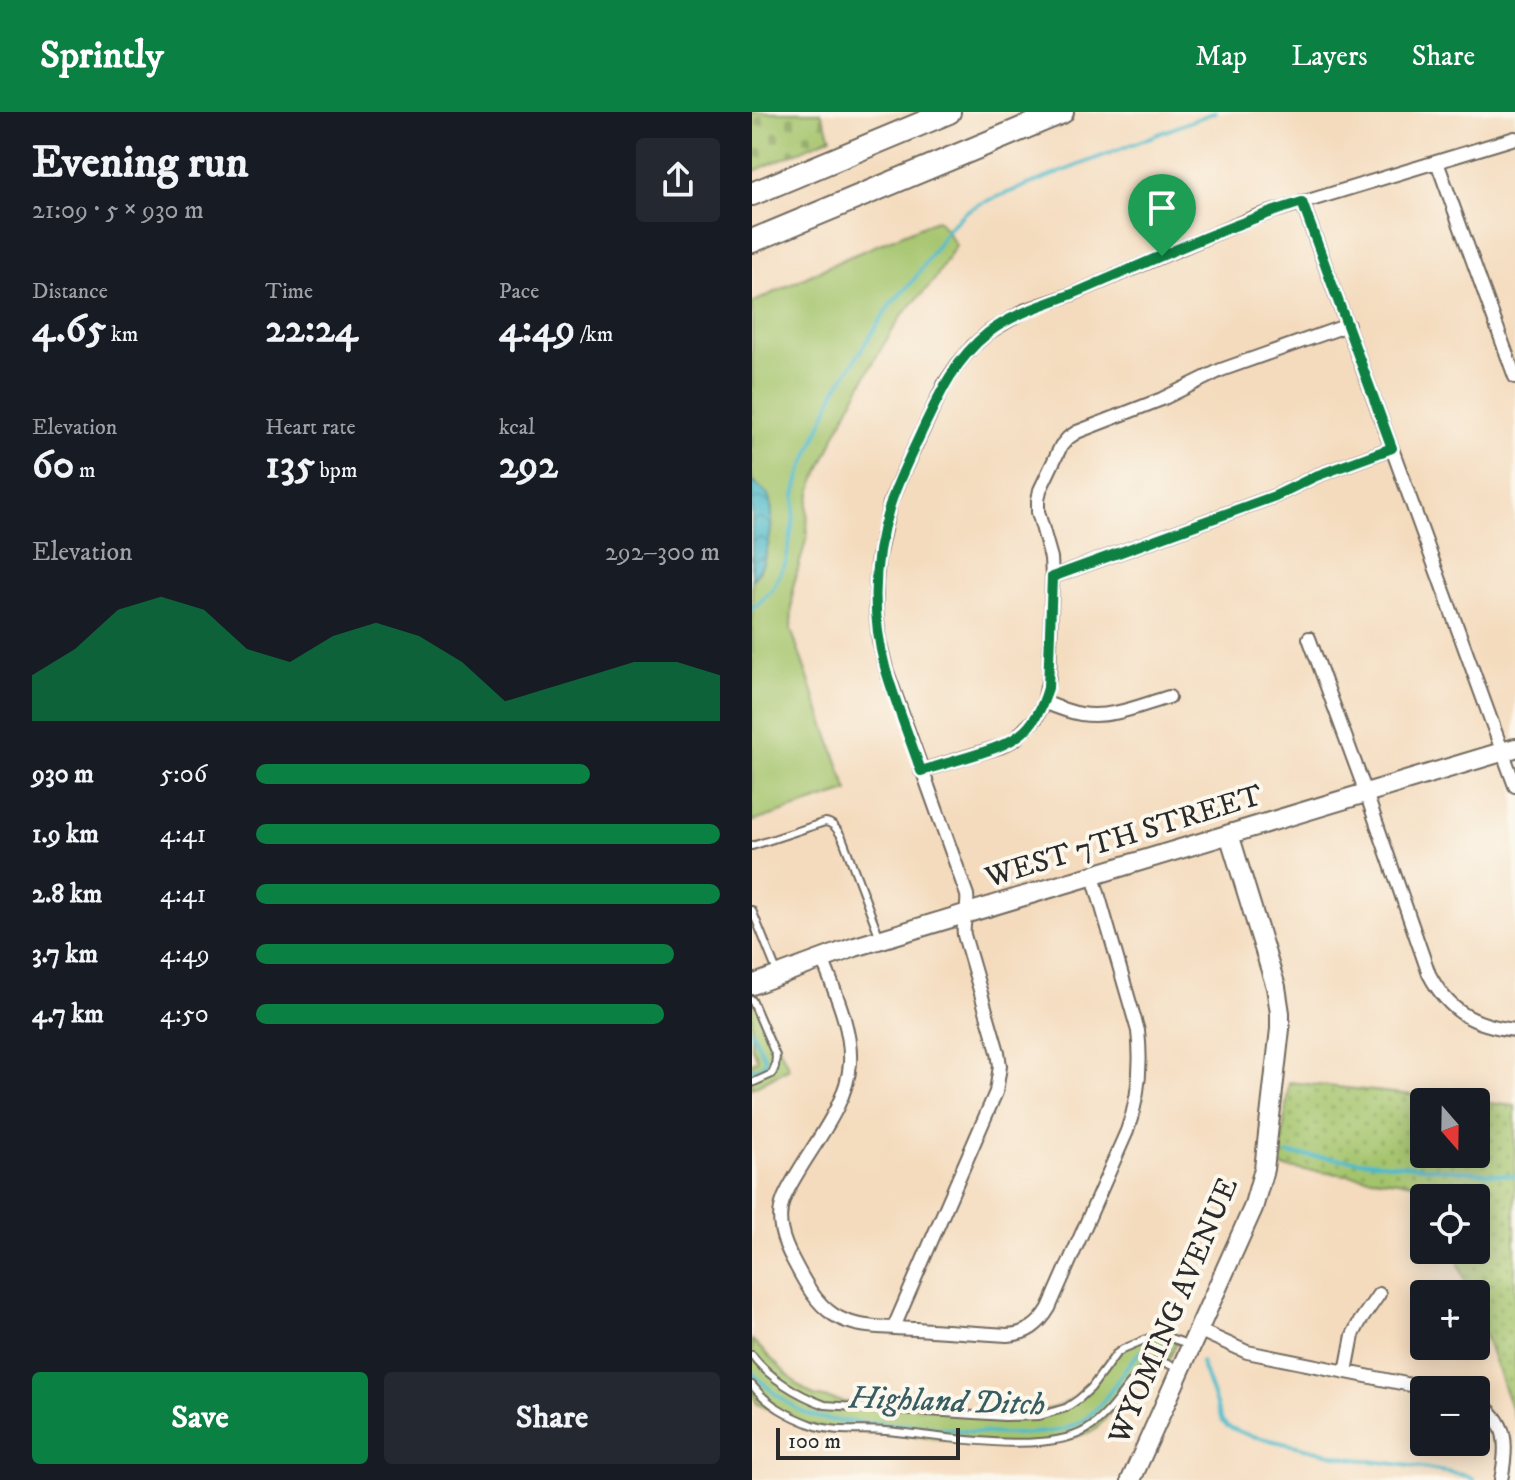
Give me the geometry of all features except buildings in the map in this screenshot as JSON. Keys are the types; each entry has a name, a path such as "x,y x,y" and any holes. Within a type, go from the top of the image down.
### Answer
{"highway":[{"path":"752,194 949,112"},
{"path":"752,241 1062,112"}],"main road":[{"name":"WEST 7TH STREET","path":"752,985 822,958 1509,750"},
{"name":"WYOMING AVENUE","path":"1131,1480 1253,1208 1264,1169 1280,1029 1276,987 1229,834"}],"street":[{"path":"894,1327 999,1079 998,1052 964,935 967,895 886,669 876,611 880,543 890,503 945,383 973,346 989,332 1026,310 1073,294 1252,218 1515,138"},
{"path":"1437,162 1515,377"},
{"path":"1302,202 1392,448 1509,750 1515,786"},
{"path":"921,771 1002,746 1015,739 1036,718 1044,702 1049,677 1052,577 1051,558 1038,512 1038,500 1040,490 1068,438 1162,399 1221,370 1348,325"},
{"path":"1052,577 1275,496 1316,476 1392,448"},
{"path":"1309,638 1429,974 1448,1003 1461,1013 1494,1028 1515,1030"},
{"path":"1044,702 1077,714 1093,716 1169,697"},
{"path":"822,958 848,1038 850,1064 836,1107 785,1197 780,1227 792,1259 825,1308 857,1324 1007,1335 1026,1332 1043,1318 1049,1308 1133,1116 1140,1083 1139,1039 1093,876"},
{"path":"1346,1372 1353,1335 1379,1294"},
{"path":"1195,1337 1247,1352 1410,1385"},
{"path":"1490,1411 1502,1428 1505,1441 1501,1480"}],"lane":[{"path":"752,846 830,823 842,837 880,940"},
{"path":"752,910 778,975"},
{"path":"752,1000 776,1056 772,1074 752,1083"},
{"path":"752,1355 793,1390 825,1405 1005,1417 1039,1416 1066,1408 1091,1388 1116,1354 1140,1341 1161,1335 1195,1337"},
{"path":"752,1385 779,1409 822,1427 993,1442 1042,1441 1061,1439 1086,1430 1098,1421 1149,1363 1163,1362 1181,1369"}],"green space":[{"path":"752,112 821,112 831,137 752,172"},
{"path":"936,220 956,245 933,282 902,315 841,423 808,503 807,537 793,587 791,629 848,791 752,822 752,580 760,570 770,536 756,483 752,482 752,303"},
{"path":"759,1003 789,1068 752,1088 752,1063 757,1057 752,1047 752,1006"},
{"path":"1289,1082 1410,1095 1410,1168 1490,1168 1490,1103 1515,1106 1515,1419 1490,1349 1490,1280 1465,1280 1459,1264 1490,1264 1490,1184 1423,1184 1279,1167"},
{"path":"1160,1330 1179,1337 1165,1368 1150,1368 1095,1430 1065,1441 1007,1446 806,1425 757,1404 752,1392 752,1340 798,1385 814,1396 855,1404 1040,1411 1060,1406 1080,1394 1115,1349"}],"water":[{"path":"752,482 767,494 772,521 763,562 752,580"}],"waterway":[{"path":"752,609 772,590 786,562 801,473 835,391 890,305 913,281 949,228 965,212 979,204 1215,112"},
{"name":"Highland Ditch","path":"752,1032 765,1058 761,1067 752,1070"},
{"path":"1288,1154 1515,1176"},
{"name":"Highland Ditch","path":"752,1372 786,1402 821,1418 1018,1434 1061,1430 1076,1425 1100,1405 1140,1353 1158,1345 1169,1347"},
{"name":"Highland Ditch","path":"1201,1362 1222,1421 1227,1426 1248,1435 1348,1458 1411,1466 1468,1476 1474,1480"}],"route":[{"path":"1302,202 1392,448 1316,476 1275,496 1052,577 1048,688 1036,718 1026,730 1002,746 921,771 886,669 876,611 878,557 883,529 902,474 945,383 973,346 989,332 1026,310 1073,294 1162,256 1252,218 1302,202"}]}
